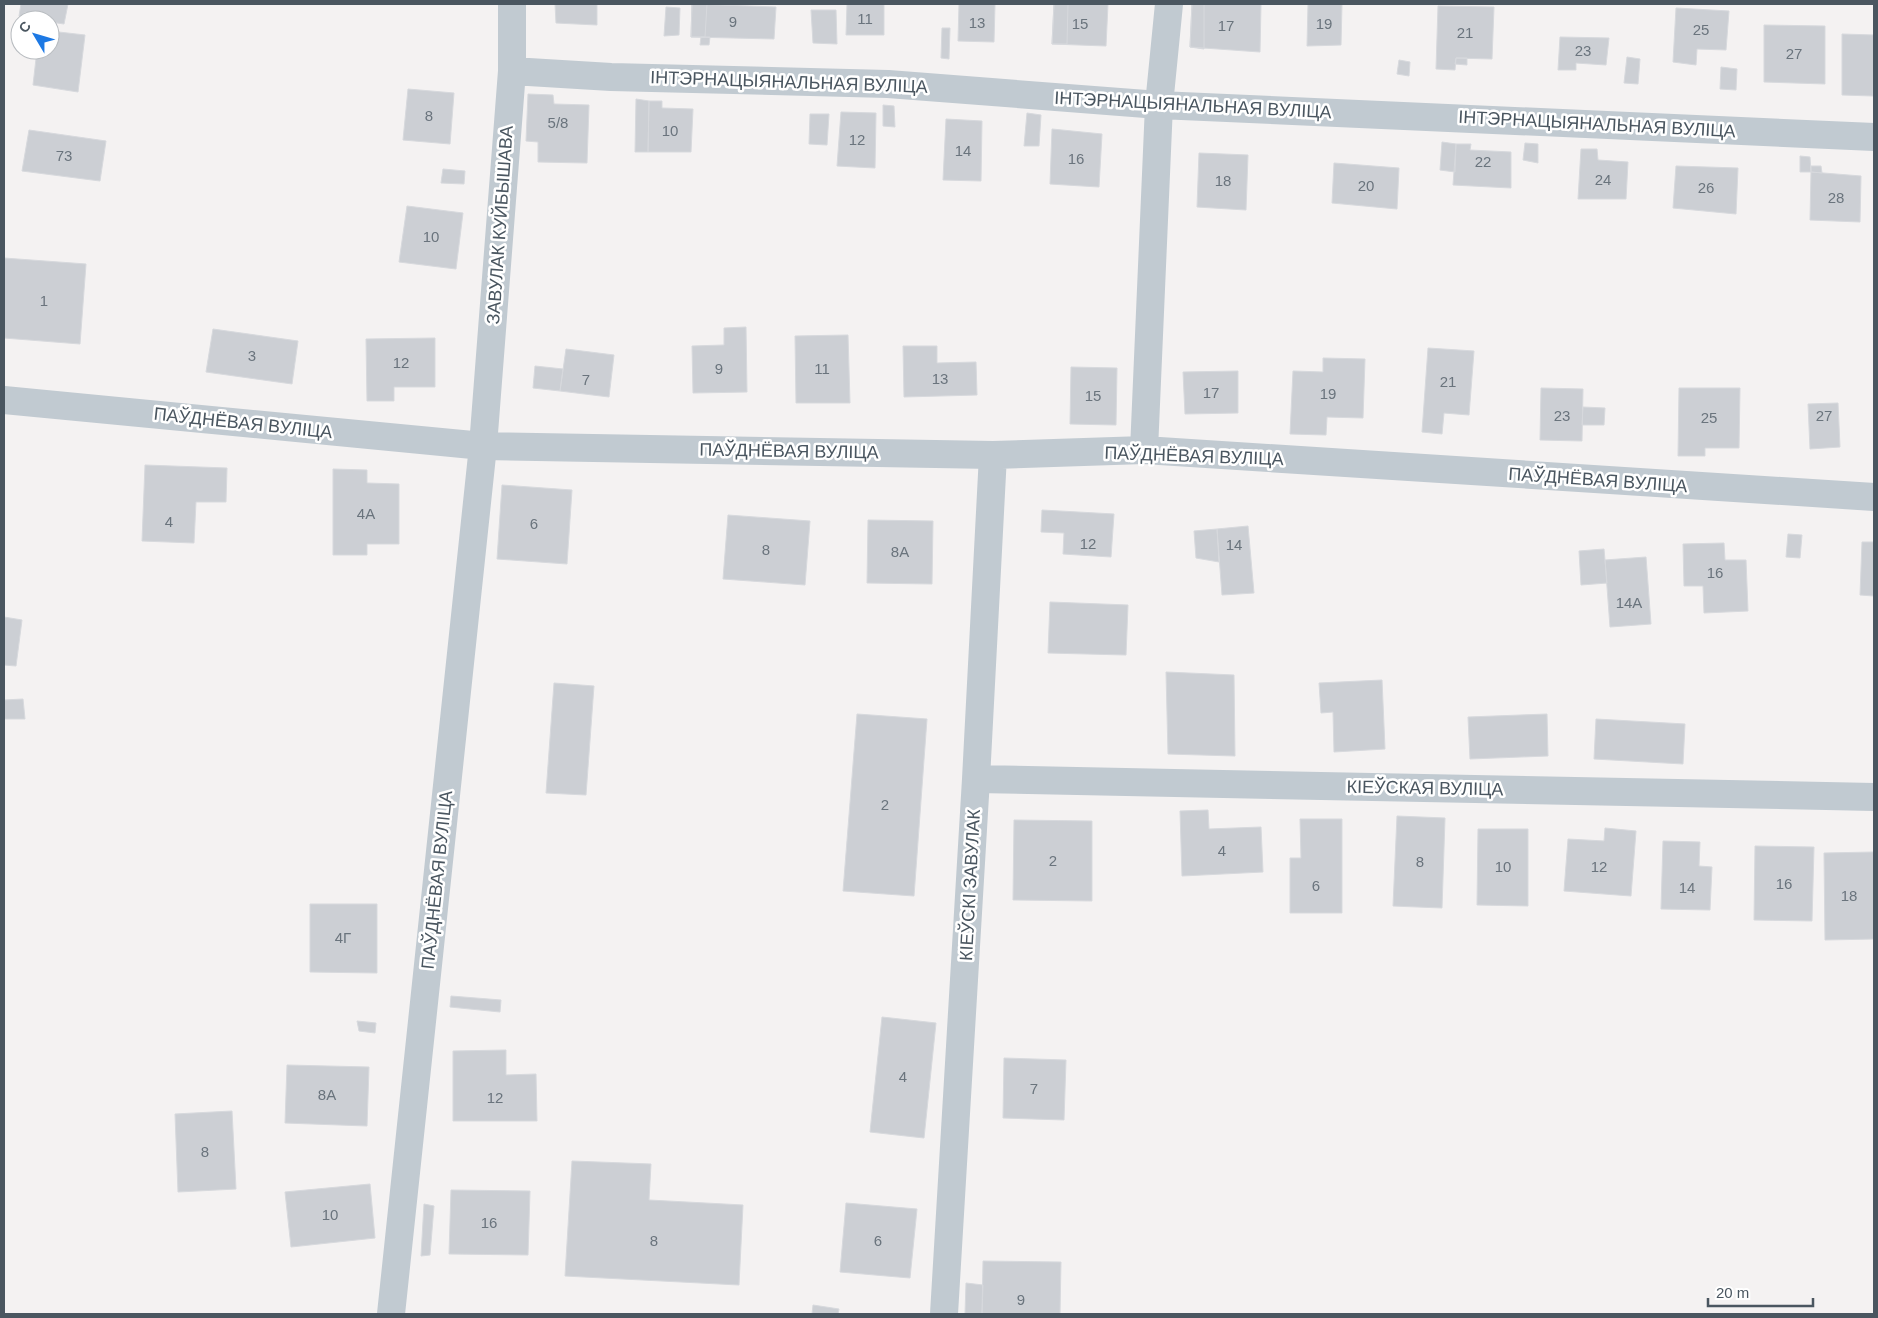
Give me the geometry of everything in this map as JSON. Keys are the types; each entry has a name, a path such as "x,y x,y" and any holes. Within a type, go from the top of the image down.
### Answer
{"street":[{"name":"ЗАВУЛАК КУЙБЫШАВА","path":"483,446 512,71 512,4"},
{"path":"1144,450 1159,105 1169,4"},
{"name":"ІНТЭРНАЦЫЯНАЛЬНАЯ ВУЛІЦА","path":"512,71 611,76 888,84 1159,105 1874,137"},
{"name":"ПАЎДНЁВАЯ ВУЛІЦА","path":"4,400 483,446 993,455 1144,450 1874,497"},
{"name":"ПАЎДНЁВАЯ ВУЛІЦА","path":"392,1314 483,446"},
{"name":"КІЕЎСКІ ЗАВУЛАК","path":"944,1314 993,455"},
{"name":"КІЕЎСКАЯ ВУЛІЦА","path":"976,779 1874,797"}],"building":[{"path":"21,4 68,4 64,24 60,23 60,10 20,10"},
{"path":"555,4 597,4 597,25 556,23"},
{"path":"692,4 776,7 774,39 691,37"},
{"path":"692,4 707,4 705,37 691,37"},
{"path":"847,4 884,4 884,35 846,35"},
{"path":"959,4 995,4 994,42 958,41"},
{"path":"1054,4 1108,4 1106,46 1052,44"},
{"path":"1054,4 1068,4 1067,44 1052,44"},
{"path":"1192,4 1261,4 1260,52 1190,47"},
{"path":"1192,4 1204,4 1204,49 1190,47"},
{"path":"1308,4 1342,4 1341,45 1307,46"},
{"path":"1438,6 1494,7 1492,59 1456,58 1455,70 1436,69"},
{"path":"666,7 680,8 679,35 664,36"},
{"path":"1676,8 1729,11 1726,50 1697,49 1696,65 1673,62"},
{"path":"811,10 836,10 837,44 813,43"},
{"path":"1764,25 1825,26 1825,84 1764,82"},
{"path":"942,28 950,28 949,59 941,58"},
{"path":"60,32 85,35 78,92 33,85 36,60 60,60"},
{"path":"1842,34 1874,35 1873,96 1842,95"},
{"path":"701,37 710,37 709,45 700,45"},
{"path":"1560,37 1609,38 1606,65 1576,63 1576,70 1558,70"},
{"path":"1627,57 1640,59 1638,84 1624,83"},
{"path":"1456,58 1467,58 1467,65 1455,64"},
{"path":"1399,60 1410,62 1409,76 1397,74"},
{"path":"1721,67 1737,69 1736,90 1720,89"},
{"path":"408,89 454,93 450,144 403,140"},
{"path":"528,94 553,95 554,104 589,105 587,163 538,162 538,142 526,141"},
{"path":"636,99 649,101 648,152 635,152"},
{"path":"649,101 662,101 662,108 693,109 691,152 648,152"},
{"path":"883,105 894,106 895,127 883,126"},
{"path":"841,112 876,113 875,168 837,166"},
{"path":"1027,113 1041,115 1039,146 1024,146"},
{"path":"810,114 829,114 827,145 809,144"},
{"path":"946,119 982,121 981,181 943,180"},
{"path":"1052,129 1102,134 1099,187 1050,184"},
{"path":"29,130 106,141 100,181 22,171"},
{"path":"1442,142 1456,144 1455,172 1440,170"},
{"path":"1525,143 1538,144 1538,163 1523,160"},
{"path":"1456,144 1471,144 1470,150 1511,152 1511,188 1453,185"},
{"path":"1581,149 1597,149 1598,160 1628,162 1626,199 1578,199"},
{"path":"1199,153 1248,155 1246,210 1197,207"},
{"path":"1800,156 1810,157 1811,172 1800,172"},
{"path":"1334,163 1399,168 1397,209 1332,203"},
{"path":"1676,166 1738,168 1736,214 1673,208"},
{"path":"1811,166 1821,166 1822,173 1811,172"},
{"path":"443,169 465,171 464,184 441,183"},
{"path":"1811,172 1861,176 1860,222 1810,220"},
{"path":"407,206 463,213 456,269 399,262"},
{"path":"4,258 86,264 80,344 4,338"},
{"path":"746,327 747,392 693,393 692,346 724,345 724,328"},
{"path":"213,329 298,341 292,384 206,372"},
{"path":"848,335 850,403 796,403 795,336"},
{"path":"435,338 435,387 394,387 394,401 367,401 366,339"},
{"path":"903,346 937,346 937,363 976,362 977,395 904,397"},
{"path":"1428,348 1474,351 1469,415 1444,413 1442,434 1422,432"},
{"path":"566,349 614,355 609,397 560,391"},
{"path":"1323,358 1365,359 1363,418 1327,417 1326,435 1290,434 1293,371 1323,372"},
{"path":"535,366 563,369 560,391 533,388"},
{"path":"1071,367 1117,368 1116,425 1070,424"},
{"path":"1238,371 1238,413 1185,414 1183,372"},
{"path":"1541,388 1583,389 1582,441 1540,440"},
{"path":"1679,388 1740,388 1739,448 1705,448 1705,456 1678,456"},
{"path":"1838,403 1840,447 1810,449 1808,404"},
{"path":"1583,407 1605,408 1604,425 1582,425"},
{"path":"145,465 227,468 226,502 196,502 194,543 142,541"},
{"path":"333,469 367,470 367,483 399,484 399,544 367,544 367,555 333,555"},
{"path":"502,485 572,490 567,564 497,559"},
{"path":"1042,510 1114,514 1111,557 1063,554 1064,533 1041,532"},
{"path":"728,515 810,521 805,585 723,579"},
{"path":"868,520 933,521 932,584 867,583"},
{"path":"1248,526 1254,593 1222,595 1217,529"},
{"path":"1217,529 1219,562 1196,558 1194,531"},
{"path":"1788,534 1802,535 1800,558 1786,557"},
{"path":"1862,542 1874,542 1874,596 1860,595"},
{"path":"1724,543 1725,560 1746,560 1748,611 1704,613 1703,586 1684,586 1683,544"},
{"path":"1604,549 1607,583 1581,585 1579,551"},
{"path":"1646,557 1651,624 1610,627 1605,560"},
{"path":"1050,602 1128,605 1126,655 1048,653"},
{"path":"4,617 22,620 16,666 4,665"},
{"path":"1166,672 1234,675 1235,756 1168,754"},
{"path":"1382,680 1385,749 1334,752 1333,712 1321,713 1319,683"},
{"path":"554,683 594,686 586,795 546,793"},
{"path":"23,699 25,719 4,719 4,700"},
{"path":"857,714 927,719 914,896 843,891"},
{"path":"1547,714 1548,756 1470,759 1468,717"},
{"path":"1596,719 1685,724 1683,764 1594,759"},
{"path":"1208,810 1209,829 1261,827 1263,872 1182,876 1180,811"},
{"path":"1397,816 1445,818 1442,908 1393,906"},
{"path":"1300,819 1342,819 1342,913 1290,913 1290,858 1301,858"},
{"path":"1014,820 1092,821 1092,901 1013,900"},
{"path":"1605,828 1636,831 1631,896 1564,891 1568,839 1604,841"},
{"path":"1478,829 1528,829 1528,906 1477,905"},
{"path":"1663,841 1700,842 1699,866 1712,867 1710,910 1661,909"},
{"path":"1755,846 1814,847 1812,921 1754,920"},
{"path":"1874,852 1874,939 1825,940 1824,853"},
{"path":"310,904 377,904 377,973 310,972"},
{"path":"451,996 501,1000 500,1012 450,1007"},
{"path":"882,1017 936,1023 924,1138 870,1132"},
{"path":"357,1021 376,1023 375,1033 359,1031"},
{"path":"506,1050 506,1075 536,1074 537,1121 453,1121 453,1051"},
{"path":"1004,1058 1066,1060 1064,1120 1003,1118"},
{"path":"287,1065 369,1067 367,1126 285,1123"},
{"path":"232,1111 236,1189 178,1192 175,1114"},
{"path":"572,1161 651,1164 649,1200 743,1205 739,1285 565,1276"},
{"path":"370,1184 375,1238 291,1247 285,1192"},
{"path":"451,1190 530,1191 528,1255 449,1254"},
{"path":"846,1203 917,1209 910,1278 840,1272"},
{"path":"424,1204 434,1206 430,1255 421,1256"},
{"path":"983,1261 1061,1262 1060,1314 982,1314"},
{"path":"966,1283 983,1285 982,1314 965,1314"},
{"path":"813,1305 839,1309 838,1314 812,1314"}]}
